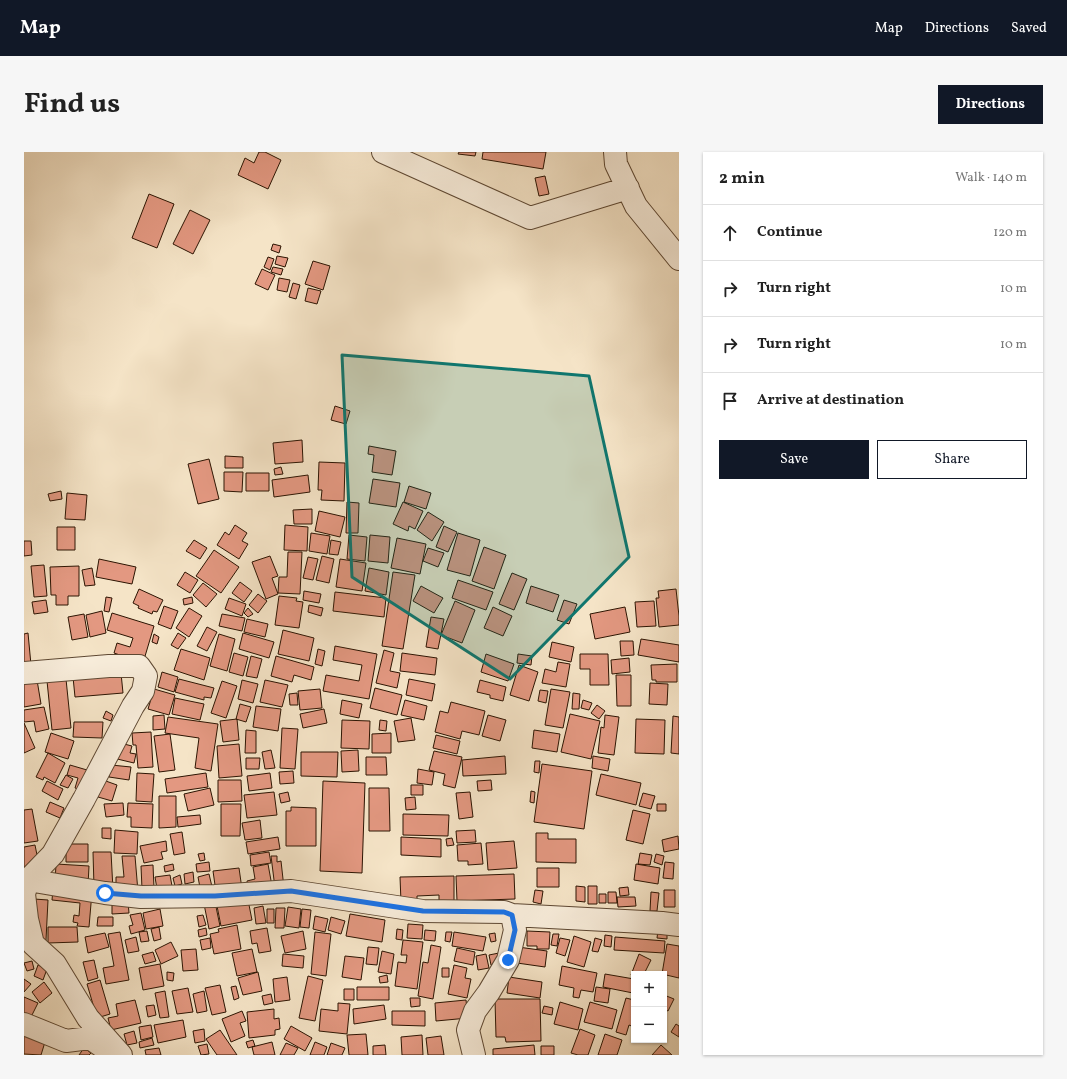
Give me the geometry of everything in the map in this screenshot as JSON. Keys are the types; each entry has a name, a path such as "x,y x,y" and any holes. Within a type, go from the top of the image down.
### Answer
{"street":[{"path":"383,152 530,218 628,188"},
{"path":"615,152 616,164 636,206 679,259"},
{"path":"24,673 109,666 139,666 146,676 143,691 133,706 84,799 53,854 28,880 24,894 27,919 33,944 55,964 88,1018 121,1055"},
{"path":"28,880 105,893 141,896 215,896 291,891 423,911 504,912 512,915 679,925"},
{"path":"474,1055 468,1030 475,1011 489,992 508,960 515,930 512,915"},
{"path":"24,1024 66,1041 90,1038 115,1055"}],"highlighted area":[{"path":"342,355 589,376 629,557 510,679 352,577"}],"building":[{"path":"259,152 265,152 281,160 268,189 238,175 245,158 254,163"},
{"path":"459,152 476,152 475,156 458,154"},
{"path":"483,152 546,152 543,169 482,159"},
{"path":"545,176 549,194 539,196 535,178"},
{"path":"149,194 174,204 157,248 132,238"},
{"path":"190,210 210,220 193,254 173,244"},
{"path":"273,244 281,246 279,253 271,250"},
{"path":"277,256 288,258 285,267 275,264"},
{"path":"268,257 274,259 270,270 264,267"},
{"path":"313,261 330,266 323,290 305,284"},
{"path":"273,267 283,269 281,275 271,272"},
{"path":"262,269 275,275 268,290 255,284"},
{"path":"279,278 290,280 287,292 277,290"},
{"path":"293,283 300,285 296,299 289,297"},
{"path":"308,288 321,291 317,304 305,301"},
{"path":"335,406 350,411 346,424 331,420"},
{"path":"302,440 303,462 275,464 273,443"},
{"path":"369,446 396,451 392,475 372,472 374,455 368,454"},
{"path":"225,456 243,457 243,468 225,468"},
{"path":"209,459 219,499 198,504 188,464"},
{"path":"319,462 345,463 344,501 321,500 322,490 318,490"},
{"path":"281,467 283,474 275,475 274,469"},
{"path":"224,472 243,472 242,492 224,491"},
{"path":"246,473 269,473 269,491 246,491"},
{"path":"308,475 310,492 274,497 272,480"},
{"path":"373,479 400,483 396,507 369,503"},
{"path":"409,486 431,493 426,509 404,502"},
{"path":"61,491 62,499 50,501 48,494"},
{"path":"67,493 87,495 85,520 65,519"},
{"path":"347,502 359,503 358,533 346,533"},
{"path":"403,502 423,511 415,529 409,526 408,531 393,524"},
{"path":"312,509 312,524 294,524 293,510"},
{"path":"319,511 345,517 340,537 315,531"},
{"path":"428,512 444,522 432,541 417,530"},
{"path":"235,525 247,533 242,541 248,544 239,559 217,545 225,532 229,535"},
{"path":"285,525 308,527 307,551 284,550"},
{"path":"444,526 457,532 448,552 436,547"},
{"path":"57,527 75,527 75,550 57,550"},
{"path":"311,533 330,536 327,554 309,551"},
{"path":"458,533 480,540 470,576 447,570"},
{"path":"349,535 367,537 365,561 347,559"},
{"path":"370,535 390,537 388,563 368,561"},
{"path":"397,538 426,544 420,574 391,568"},
{"path":"194,540 207,548 200,559 186,551"},
{"path":"331,540 341,542 338,555 329,554"},
{"path":"24,541 31,541 32,555 24,556"},
{"path":"484,547 506,555 494,589 472,581"},
{"path":"428,548 444,553 438,567 423,561"},
{"path":"214,550 239,567 221,593 196,576"},
{"path":"288,552 302,552 300,594 278,593 279,577 287,577"},
{"path":"270,556 278,576 272,578 278,594 266,599 252,562"},
{"path":"322,556 334,559 329,583 316,580"},
{"path":"308,557 318,559 313,580 303,578"},
{"path":"99,559 136,567 132,584 96,577"},
{"path":"340,559 366,563 362,591 336,587"},
{"path":"44,565 47,596 34,597 31,566"},
{"path":"79,566 79,596 68,596 68,605 56,605 56,595 51,595 50,567"},
{"path":"92,568 95,585 85,586 82,570"},
{"path":"369,568 389,572 386,595 365,591"},
{"path":"185,572 198,580 190,593 177,585"},
{"path":"393,572 415,575 403,649 382,646"},
{"path":"512,573 527,579 514,610 499,604"},
{"path":"458,580 493,592 486,610 452,598"},
{"path":"240,582 252,591 244,602 232,593"},
{"path":"203,583 217,594 206,607 193,595"},
{"path":"421,586 443,598 434,613 413,601"},
{"path":"531,586 559,595 553,612 526,603"},
{"path":"139,589 163,600 157,612 153,611 152,614 138,608 139,606 133,603"},
{"path":"676,589 679,625 659,627 656,598 659,598 658,591"},
{"path":"304,591 321,594 319,603 303,600"},
{"path":"335,592 386,598 384,617 333,611"},
{"path":"258,594 267,601 258,613 249,605"},
{"path":"279,596 297,598 296,601 303,602 299,628 275,625"},
{"path":"106,597 112,598 109,612 104,611"},
{"path":"192,597 193,603 184,605 183,599"},
{"path":"229,598 246,604 242,616 225,609"},
{"path":"46,600 48,612 34,614 32,602"},
{"path":"564,600 577,604 569,624 557,620"},
{"path":"455,601 475,610 462,643 441,635"},
{"path":"654,601 656,626 637,627 635,602"},
{"path":"309,605 323,608 321,616 308,612"},
{"path":"164,606 178,611 171,629 158,624"},
{"path":"493,607 512,616 503,636 484,628"},
{"path":"625,607 630,632 595,639 590,614"},
{"path":"189,608 202,616 189,637 176,628"},
{"path":"248,608 253,614 248,617 244,613"},
{"path":"102,611 106,633 90,637 86,615"},
{"path":"112,613 154,626 143,663 114,653 117,643 130,647 133,638 107,630"},
{"path":"84,614 88,637 72,640 68,617"},
{"path":"222,614 245,618 242,631 219,626"},
{"path":"431,617 444,619 438,649 426,647"},
{"path":"247,619 268,624 265,637 244,632"},
{"path":"207,627 217,632 207,651 197,646"},
{"path":"283,630 314,638 309,661 278,654"},
{"path":"28,633 31,665 24,666 24,634"},
{"path":"178,633 186,638 178,649 171,645"},
{"path":"243,633 274,642 269,658 239,649"},
{"path":"154,634 159,637 157,644 152,642"},
{"path":"219,634 235,639 227,671 210,666"},
{"path":"641,639 679,645 679,662 638,655"},
{"path":"620,641 633,641 634,655 621,656"},
{"path":"552,642 574,647 571,662 549,657"},
{"path":"335,646 377,654 369,699 323,691 326,675 359,681 362,665 333,660"},
{"path":"181,649 210,658 204,680 174,670"},
{"path":"318,649 325,651 322,666 315,664"},
{"path":"384,650 394,653 390,671 400,673 397,688 376,683"},
{"path":"234,653 248,657 243,676 229,672"},
{"path":"402,653 437,658 435,675 400,671"},
{"path":"486,654 514,664 508,681 481,672"},
{"path":"518,654 532,656 531,665 517,663"},
{"path":"580,654 608,654 609,685 590,685 590,669 580,669"},
{"path":"251,656 262,659 257,678 246,676"},
{"path":"276,656 314,667 311,680 294,675 292,682 271,676"},
{"path":"629,658 630,672 612,674 611,660"},
{"path":"558,662 570,664 566,687 542,683 545,669 556,672"},
{"path":"677,664 677,682 656,682 656,680 652,680 651,665"},
{"path":"519,665 538,672 529,701 510,695"},
{"path":"162,672 178,677 174,692 158,687"},
{"path":"121,673 123,693 75,697 73,677"},
{"path":"616,675 631,675 631,706 617,706"},
{"path":"66,679 71,728 52,730 47,681"},
{"path":"179,679 214,688 211,698 204,697 204,700 175,692"},
{"path":"409,679 435,684 432,701 406,695"},
{"path":"37,680 41,704 24,707 24,682"},
{"path":"242,680 258,684 253,703 238,699"},
{"path":"265,680 288,685 282,707 260,702"},
{"path":"480,680 506,687 503,701 490,698 490,695 477,692"},
{"path":"222,681 237,686 226,718 211,713"},
{"path":"650,683 668,684 667,705 649,704"},
{"path":"375,688 402,695 397,715 370,708"},
{"path":"154,689 175,695 169,715 148,709"},
{"path":"320,689 322,708 300,710 298,691"},
{"path":"551,689 570,692 563,728 545,725"},
{"path":"540,690 548,691 546,703 538,701"},
{"path":"297,693 298,705 290,705 289,694"},
{"path":"573,693 580,694 579,709 572,709"},
{"path":"175,698 204,704 200,720 172,714"},
{"path":"342,700 362,704 359,718 340,714"},
{"path":"405,700 427,706 424,720 401,715"},
{"path":"583,700 592,703 589,710 581,708"},
{"path":"451,702 485,711 479,735 462,731 460,739 435,732 440,711 448,713"},
{"path":"240,704 251,707 246,722 236,719"},
{"path":"597,705 605,711 599,719 591,713"},
{"path":"256,706 281,709 278,731 253,727"},
{"path":"44,707 49,729 36,732 34,721 24,722 24,710"},
{"path":"324,709 327,723 303,728 300,714"},
{"path":"106,711 113,715 111,721 103,718"},
{"path":"570,714 600,721 591,759 561,752"},
{"path":"164,715 165,729 153,730 153,716"},
{"path":"488,715 506,720 500,741 482,736"},
{"path":"605,715 619,717 614,755 598,753 601,727 604,728"},
{"path":"673,716 679,717 679,754 671,753"},
{"path":"168,717 218,724 211,771 195,768 199,738 165,733"},
{"path":"411,718 415,740 398,742 394,721"},
{"path":"237,719 239,740 223,742 220,721"},
{"path":"636,719 665,720 664,754 635,753"},
{"path":"342,720 370,721 369,749 341,748"},
{"path":"380,720 387,721 386,731 379,730"},
{"path":"74,722 103,722 102,738 73,737"},
{"path":"24,723 35,748 24,753"},
{"path":"282,728 298,729 295,769 280,768"},
{"path":"246,730 256,731 256,753 245,753"},
{"path":"534,730 560,734 557,752 532,748"},
{"path":"151,732 153,767 138,768 136,745 133,745 132,733"},
{"path":"51,733 74,741 68,759 45,752"},
{"path":"391,733 391,753 372,753 372,734"},
{"path":"170,734 175,770 159,772 154,736"},
{"path":"436,735 460,741 457,754 433,748"},
{"path":"116,742 132,746 130,753 136,754 134,763 113,758"},
{"path":"239,744 242,776 219,778 217,746"},
{"path":"271,750 275,768 265,769 262,752"},
{"path":"358,750 359,771 342,772 341,751"},
{"path":"434,751 462,757 455,788 443,785 445,774 429,770"},
{"path":"301,752 338,752 337,777 301,776"},
{"path":"48,753 65,763 55,783 44,777 43,780 36,777"},
{"path":"505,756 506,774 463,776 462,760"},
{"path":"593,756 610,759 608,771 592,768"},
{"path":"366,757 386,757 387,775 366,775"},
{"path":"246,758 260,758 259,769 246,769"},
{"path":"535,761 540,761 539,773 534,772"},
{"path":"542,764 592,771 584,829 534,822"},
{"path":"70,765 87,770 81,790 75,788 78,778 67,775"},
{"path":"111,765 131,767 129,780 109,777"},
{"path":"418,769 434,772 432,785 417,783"},
{"path":"293,771 294,783 280,784 279,772"},
{"path":"137,773 154,774 152,802 136,801"},
{"path":"206,773 208,787 167,793 165,779"},
{"path":"270,773 272,788 249,791 247,776"},
{"path":"601,774 641,783 636,805 596,795"},
{"path":"66,775 73,779 68,788 60,785"},
{"path":"103,780 117,785 112,801 98,797"},
{"path":"218,780 241,780 242,801 218,802"},
{"path":"491,780 492,790 478,791 477,781"},
{"path":"47,781 63,789 58,800 42,791"},
{"path":"323,781 365,783 362,873 320,871"},
{"path":"411,785 423,785 423,795 411,795"},
{"path":"210,788 214,805 188,811 184,794"},
{"path":"369,788 389,788 390,831 369,831"},
{"path":"531,791 535,792 534,803 530,802"},
{"path":"274,792 277,815 247,818 244,795"},
{"path":"288,792 290,801 281,803 279,794"},
{"path":"470,792 473,817 459,819 456,793"},
{"path":"643,793 655,796 651,809 639,806"},
{"path":"159,796 176,796 176,827 159,828"},
{"path":"415,797 416,809 406,810 405,798"},
{"path":"50,802 64,808 60,818 46,812"},
{"path":"123,803 124,815 106,817 104,804"},
{"path":"128,803 153,804 152,828 131,827 131,817 127,817"},
{"path":"221,804 241,804 240,836 221,836"},
{"path":"657,804 666,804 666,811 657,811"},
{"path":"291,807 316,808 316,846 286,846 286,811 291,811"},
{"path":"32,809 38,841 24,843 24,810"},
{"path":"633,810 650,814 643,844 626,840"},
{"path":"403,814 449,815 448,836 403,835"},
{"path":"200,815 201,824 178,827 177,817"},
{"path":"260,820 262,838 245,840 242,823"},
{"path":"102,828 111,828 111,839 102,838"},
{"path":"115,830 138,832 137,854 114,853"},
{"path":"475,830 476,842 457,843 456,831"},
{"path":"182,832 185,853 174,855 170,834"},
{"path":"536,833 548,833 548,839 576,839 576,863 536,862"},
{"path":"678,836 679,849 664,852 662,840"},
{"path":"278,837 280,849 248,854 246,842"},
{"path":"401,837 441,839 441,857 401,855"},
{"path":"452,838 454,845 447,846 446,839"},
{"path":"166,841 167,851 161,852 163,859 144,863 140,846"},
{"path":"514,841 517,868 488,870 486,843"},
{"path":"481,843 483,864 468,865 468,861 458,861 457,845"},
{"path":"66,844 88,844 88,862 66,862"},
{"path":"35,845 39,865 24,867 24,847"},
{"path":"93,852 111,852 113,890 94,887"},
{"path":"269,852 271,863 251,866 250,855"},
{"path":"204,853 205,860 200,861 198,854"},
{"path":"640,853 652,855 650,865 638,864"},
{"path":"656,854 664,856 662,865 654,862"},
{"path":"122,856 135,856 138,892 116,893 116,877 124,877"},
{"path":"271,856 277,856 277,862 281,861 284,888 275,888"},
{"path":"209,862 210,871 197,872 196,864"},
{"path":"665,862 674,863 673,879 663,878"},
{"path":"56,864 89,866 88,885 55,883"},
{"path":"173,864 174,870 165,872 164,866"},
{"path":"268,864 272,886 248,890 247,881 255,879 253,867"},
{"path":"636,864 660,868 658,884 634,880"},
{"path":"153,865 154,888 142,889 141,866"},
{"path":"239,868 242,889 216,892 213,871"},
{"path":"537,868 559,868 559,887 537,887"},
{"path":"193,872 194,882 185,884 184,874"},
{"path":"209,874 213,891 201,893 198,877"},
{"path":"514,874 515,899 457,901 456,876"},
{"path":"170,875 172,886 157,889 155,877"},
{"path":"180,875 182,884 175,886 173,878"},
{"path":"454,876 454,901 439,901 439,895 417,896 417,901 401,902 400,877"},
{"path":"576,886 585,887 585,902 576,901"},
{"path":"588,886 597,886 597,904 588,904"},
{"path":"628,887 629,895 620,896 619,888"},
{"path":"53,889 92,892 89,927 77,926 78,923 73,922 74,915 79,916 80,903 52,900"},
{"path":"535,890 543,891 541,904 533,902"},
{"path":"664,890 675,890 675,907 664,907"},
{"path":"608,892 616,892 617,903 608,903"},
{"path":"651,892 659,893 657,911 650,911"},
{"path":"599,894 606,894 606,903 599,903"},
{"path":"617,897 635,897 636,906 618,907"},
{"path":"34,899 48,900 46,940 33,939"},
{"path":"248,900 252,920 221,926 217,906"},
{"path":"128,902 129,913 112,914 112,903"},
{"path":"215,902 220,926 209,929 204,904"},
{"path":"263,906 266,923 256,924 254,908"},
{"path":"288,907 301,909 299,928 285,926"},
{"path":"276,908 285,908 284,928 275,928"},
{"path":"160,909 163,926 146,929 143,913"},
{"path":"267,909 274,909 274,923 267,923"},
{"path":"302,909 311,910 309,928 300,927"},
{"path":"141,913 145,930 131,934 129,926 133,925 130,915"},
{"path":"350,914 385,920 382,942 346,936"},
{"path":"203,915 206,925 199,927 197,916"},
{"path":"315,916 328,919 325,932 313,929"},
{"path":"98,917 113,917 113,926 97,926"},
{"path":"331,917 345,921 341,934 328,930"},
{"path":"408,924 423,925 422,939 407,938"},
{"path":"237,925 241,949 214,954 210,934 219,932 218,929"},
{"path":"48,927 77,927 78,942 48,943"},
{"path":"159,927 161,939 154,941 151,929"},
{"path":"206,928 207,935 199,937 198,930"},
{"path":"267,928 271,951 259,953 257,943 252,944 250,931"},
{"path":"397,929 403,930 402,940 396,939"},
{"path":"425,930 436,931 435,941 424,940"},
{"path":"658,930 667,931 667,939 657,938"},
{"path":"147,931 149,941 141,942 139,932"},
{"path":"303,931 306,949 285,953 281,936"},
{"path":"527,931 550,932 549,949 537,949 537,946 527,946"},
{"path":"120,932 129,980 106,984 103,968 114,966 108,934"},
{"path":"315,932 331,934 326,976 311,974"},
{"path":"446,932 452,932 450,942 445,941"},
{"path":"454,932 486,937 483,951 452,946"},
{"path":"105,933 109,947 88,953 85,937"},
{"path":"495,933 496,941 491,942 489,934"},
{"path":"553,934 559,934 557,946 551,945"},
{"path":"605,935 612,936 611,947 604,946"},
{"path":"574,936 591,942 584,967 567,962"},
{"path":"136,937 139,951 128,953 125,940"},
{"path":"615,937 665,941 664,953 614,950"},
{"path":"210,938 211,948 202,950 200,940"},
{"path":"560,938 570,940 565,956 556,953"},
{"path":"595,938 602,940 598,952 592,951"},
{"path":"403,940 423,942 417,989 395,986 398,962 406,963 407,955 401,955"},
{"path":"171,942 178,956 161,964 155,950"},
{"path":"667,944 679,946 679,978 667,975 667,971 662,971"},
{"path":"431,945 441,947 433,999 418,996 423,962 428,963"},
{"path":"368,947 379,948 377,965 366,964"},
{"path":"518,947 547,951 545,967 517,963"},
{"path":"457,948 475,952 473,965 454,961"},
{"path":"196,949 198,970 183,971 181,950"},
{"path":"252,949 257,972 237,976 232,953"},
{"path":"382,951 394,954 391,974 378,972"},
{"path":"153,952 156,961 145,964 142,955"},
{"path":"499,953 501,963 491,965 489,955"},
{"path":"283,954 304,956 303,968 282,966"},
{"path":"486,954 489,968 478,970 476,956"},
{"path":"639,954 651,960 646,971 633,971"},
{"path":"345,956 364,958 361,980 342,977"},
{"path":"94,960 98,978 88,981 83,962"},
{"path":"32,961 34,969 27,971 24,963"},
{"path":"160,964 164,986 143,990 139,968"},
{"path":"38,965 47,969 43,980 34,976"},
{"path":"454,965 467,968 465,978 471,979 467,998 448,994"},
{"path":"562,966 597,973 593,992 581,990 579,998 573,997 574,988 559,985"},
{"path":"442,968 449,968 449,977 442,977"},
{"path":"167,972 174,973 173,981 167,980"},
{"path":"258,972 262,991 243,995 238,978"},
{"path":"605,974 631,978 631,993 603,987"},
{"path":"387,975 388,982 380,983 379,977"},
{"path":"308,976 323,980 315,1021 299,1018"},
{"path":"287,977 290,1000 275,1002 273,979"},
{"path":"509,977 542,982 540,998 507,993"},
{"path":"24,979 31,984 24,992"},
{"path":"100,980 110,1014 97,1018 87,984"},
{"path":"44,982 52,993 40,1003 32,992"},
{"path":"220,985 226,1012 212,1015 205,988"},
{"path":"236,986 239,998 234,1000 231,987"},
{"path":"357,987 389,987 389,1000 357,1000"},
{"path":"596,987 610,989 608,1003 594,1001"},
{"path":"188,988 193,1012 177,1014 172,991"},
{"path":"344,989 354,989 354,1000 344,1000"},
{"path":"165,991 169,1017 160,1018 155,993"},
{"path":"204,991 207,1011 197,1013 193,994"},
{"path":"271,994 273,1003 264,1005 262,996"},
{"path":"667,996 674,999 667,1010"},
{"path":"24,997 38,1003 30,1019 24,1016"},
{"path":"410,998 420,998 420,1006 411,1007"},
{"path":"626,998 631,999 631,1026 629,1025 626,1035 616,1032"},
{"path":"495,999 540,999 541,1041 506,1042 505,1037 496,1037"},
{"path":"135,1000 141,1023 111,1030 108,1018 118,1016 116,1004"},
{"path":"466,1000 468,1018 436,1021 435,1003"},
{"path":"560,1002 583,1009 578,1030 554,1024"},
{"path":"590,1002 617,1010 612,1029 584,1022"},
{"path":"338,1003 350,1004 347,1034 319,1031 321,1009 338,1011"},
{"path":"154,1005 156,1015 148,1017 146,1006"},
{"path":"384,1005 386,1019 354,1024 353,1009"},
{"path":"544,1006 553,1008 552,1015 542,1013"},
{"path":"274,1009 274,1019 279,1018 280,1029 275,1030 275,1035 249,1038 247,1012"},
{"path":"242,1011 246,1021 240,1023 245,1036 231,1042 222,1019"},
{"path":"392,1011 425,1011 425,1026 392,1025"},
{"path":"183,1020 186,1037 158,1043 154,1025"},
{"path":"676,1024 679,1026 679,1037 671,1032"},
{"path":"151,1025 153,1037 141,1040 139,1027"},
{"path":"291,1026 312,1038 305,1051 284,1039"},
{"path":"204,1029 205,1041 195,1043 193,1031"},
{"path":"580,1029 595,1035 588,1055 571,1053"},
{"path":"220,1030 237,1055 217,1055 206,1039"},
{"path":"134,1031 137,1043 127,1045 124,1034"},
{"path":"366,1034 368,1055 349,1055 347,1035"},
{"path":"605,1034 622,1040 617,1055 598,1055"},
{"path":"24,1035 45,1042 41,1055 24,1054"},
{"path":"422,1035 423,1055 402,1055 401,1037"},
{"path":"441,1036 444,1055 428,1055 426,1038"},
{"path":"152,1038 154,1045 140,1048 139,1042"},
{"path":"253,1040 255,1046 248,1048 246,1042"},
{"path":"272,1042 275,1055 254,1055 252,1047"},
{"path":"315,1042 327,1047 324,1055 310,1055"},
{"path":"286,1043 298,1048 294,1055 280,1055"},
{"path":"331,1043 345,1048 342,1055 327,1055"},
{"path":"207,1044 209,1054 201,1055 198,1046"},
{"path":"385,1045 386,1055 373,1055 373,1046"},
{"path":"534,1045 535,1055 493,1055 493,1049"},
{"path":"661,1045 672,1055 652,1055"},
{"path":"541,1046 554,1046 554,1055 541,1055"},
{"path":"84,1048 91,1053 89,1055 79,1055"},
{"path":"159,1048 161,1055 146,1055 145,1050"}],"route":[{"path":"105,893 141,896 215,896 291,891 423,911 504,912 512,915 515,930 508,960"}]}
